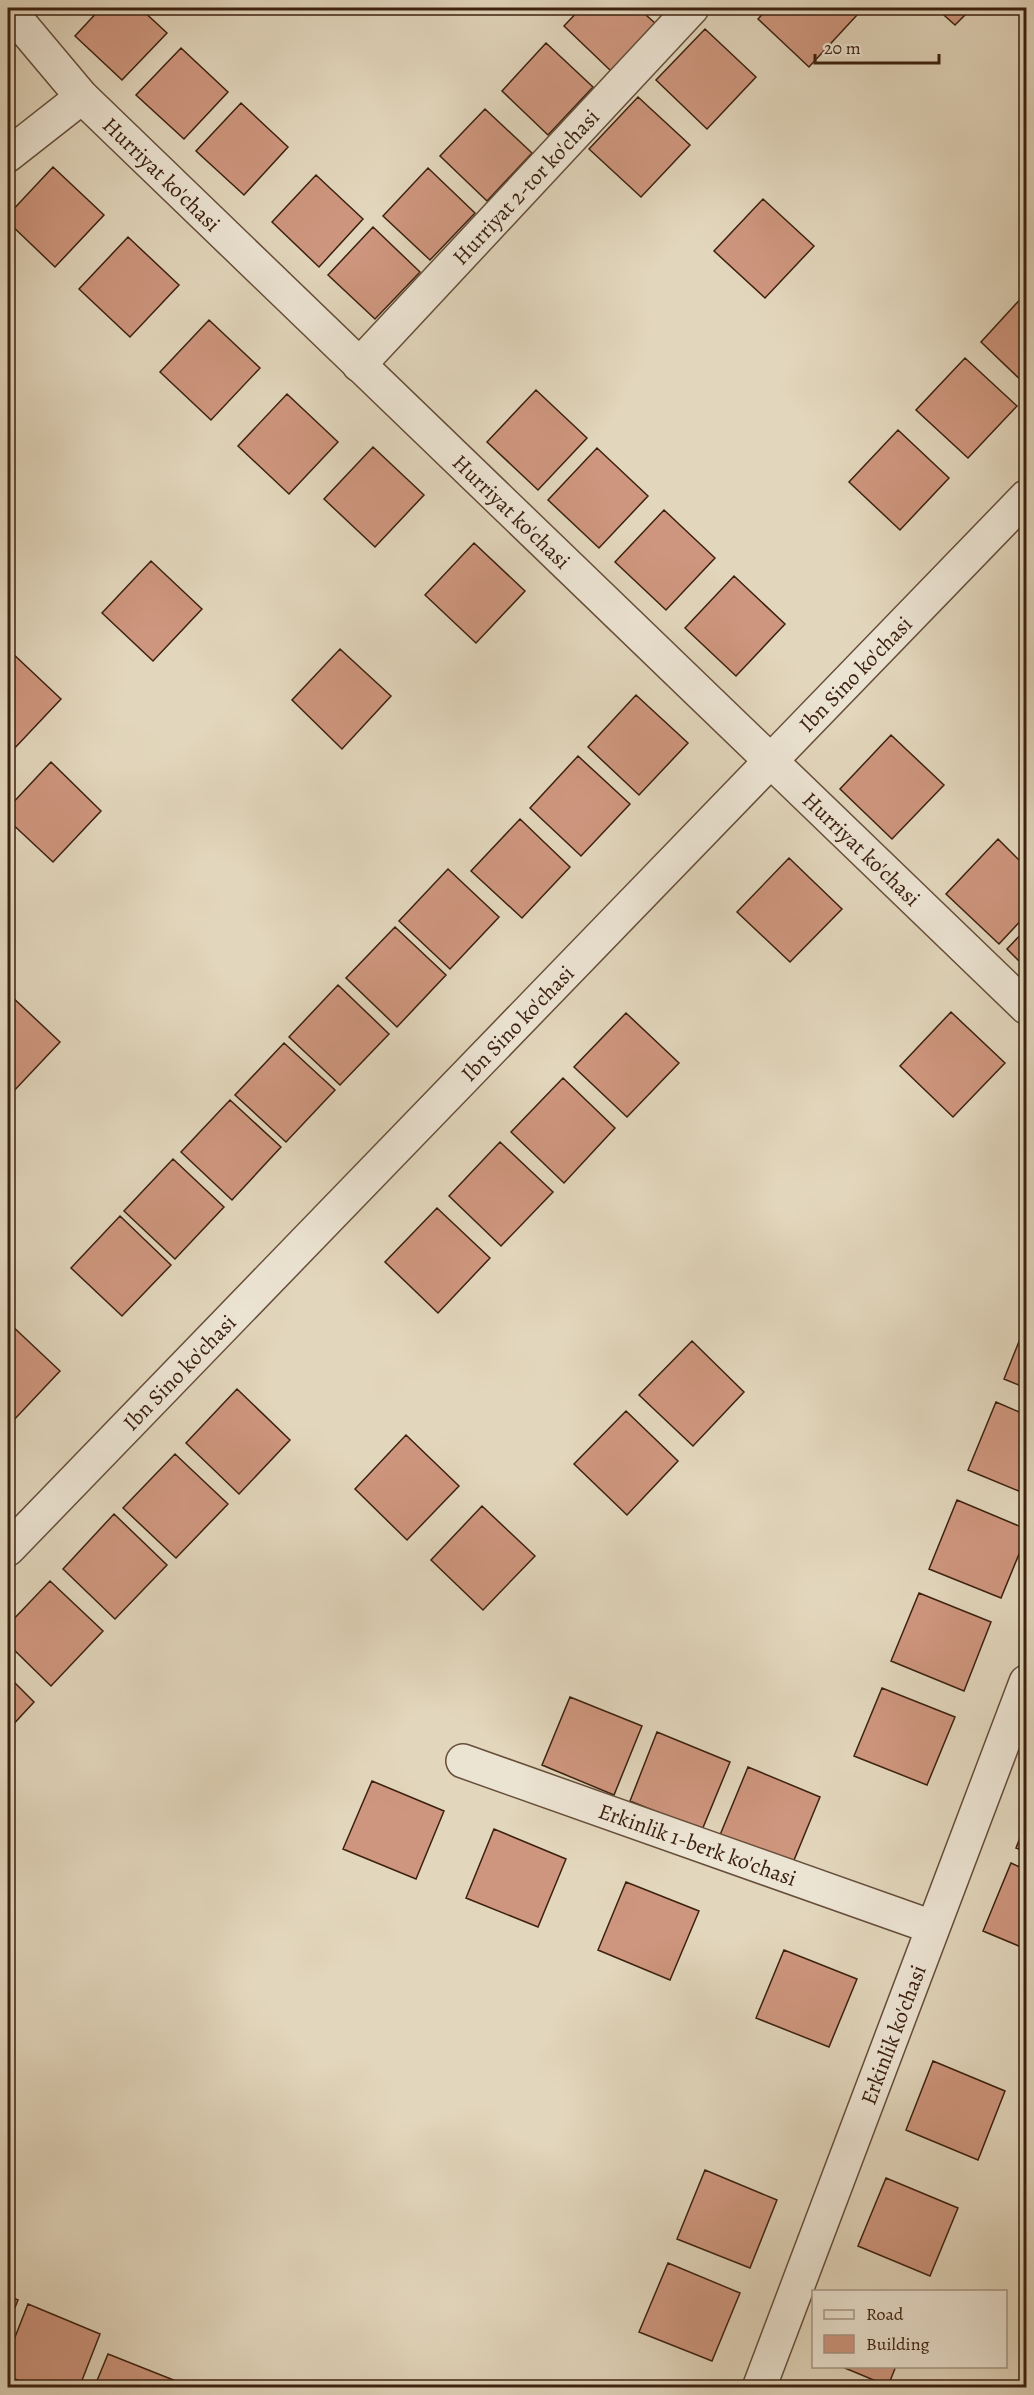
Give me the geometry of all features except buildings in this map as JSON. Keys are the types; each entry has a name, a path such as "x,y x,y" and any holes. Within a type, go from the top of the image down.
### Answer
{"street":[{"name":"Hurriyat 2-tor ko'chasi","path":"359,365 692,8"},
{"name":"Hurriyat ko'chasi","path":"8,9 82,97 1026,1007"},
{"path":"8,155 82,97"},
{"name":"Ibn Sino ko'chasi","path":"8,1549 1026,497"},
{"name":"Erkinlik ko'chasi","path":"759,2388 1026,1682"},
{"name":"Erkinlik 1-berk ko'chasi","path":"463,1761 932,1927"}]}
